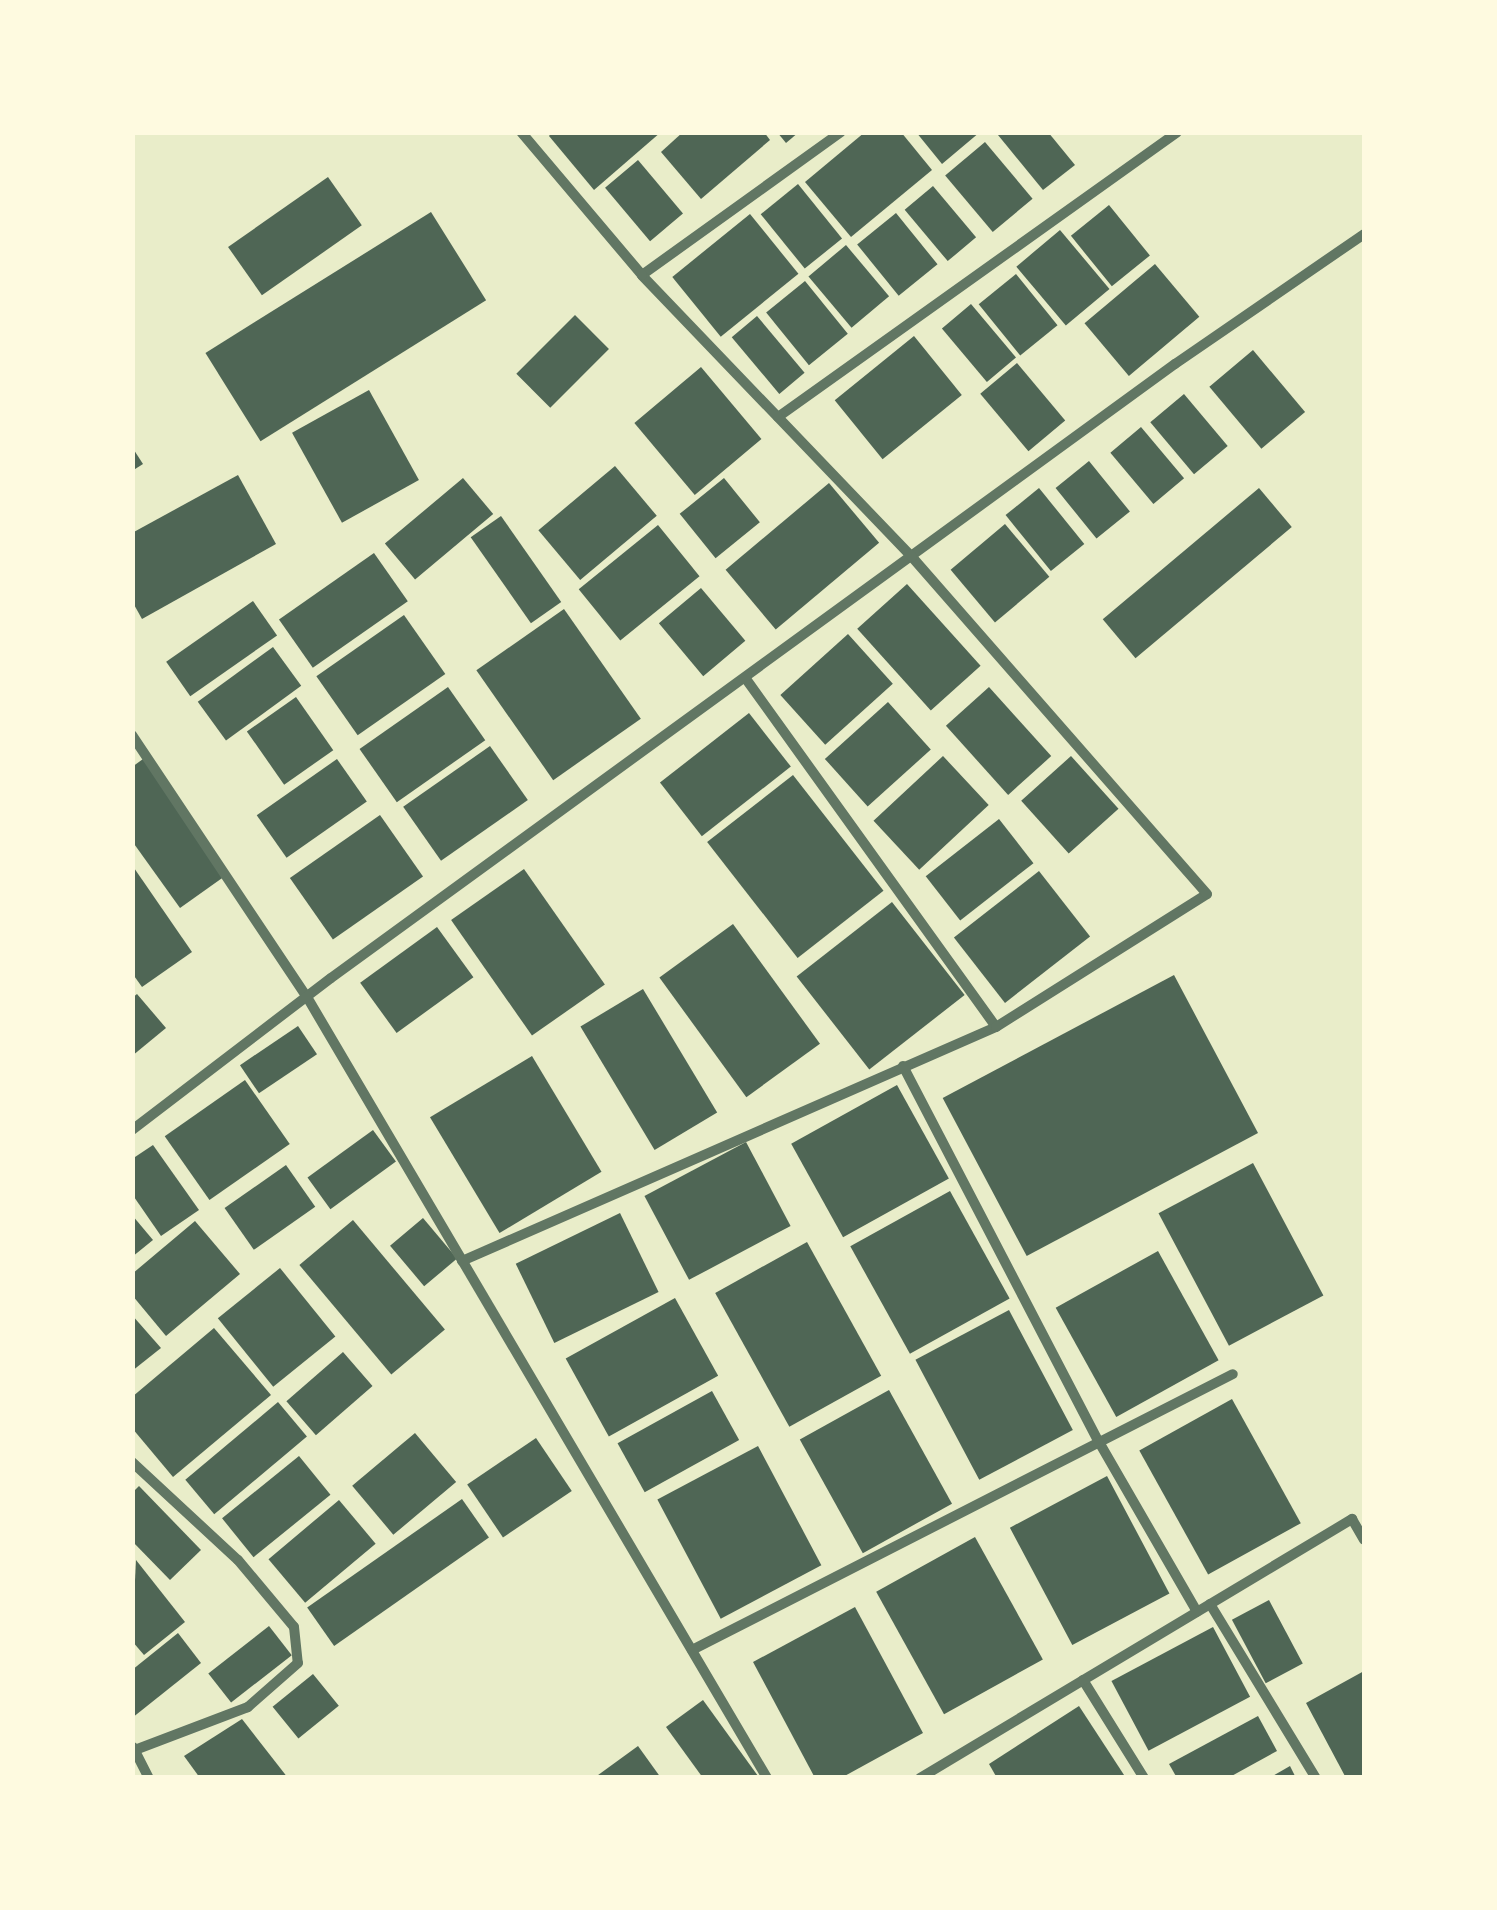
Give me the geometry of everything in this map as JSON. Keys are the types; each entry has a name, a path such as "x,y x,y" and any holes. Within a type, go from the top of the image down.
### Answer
{"street":[{"path":"462,1261 996,1027 1208,894 912,557 642,275 520,132"},
{"path":"642,275 840,132"},
{"path":"778,417 1177,132"},
{"path":"132,1130 307,997 1174,364 1364,234"},
{"path":"746,679 996,1027"},
{"path":"132,735 307,997 766,1778"},
{"path":"903,1066 1099,1442 1197,1612"},
{"path":"692,1650 1233,1374"},
{"path":"132,1462 238,1560 294,1627 298,1663 248,1706 134,1748 149,1778"},
{"path":"920,1778 1352,1519 1364,1540"},
{"path":"1210,1604 1316,1778"},
{"path":"1083,1680 1144,1778"}],"building":[{"path":"552,132 661,132 594,190 549,136"},
{"path":"683,132 764,132 770,140 701,199 661,152"},
{"path":"777,132 799,132 786,143"},
{"path":"865,132 901,132 932,170 851,237 805,182"},
{"path":"916,132 980,132 942,164"},
{"path":"1048,132 1075,165 1043,190 998,135"},
{"path":"985,142 1033,199 993,232 945,175"},
{"path":"638,160 683,214 650,241 605,188"},
{"path":"328,177 362,225 262,295 228,247"},
{"path":"798,184 842,238 805,269 761,214"},
{"path":"933,186 976,237 948,261 905,210"},
{"path":"1109,205 1150,256 1112,286 1071,236"},
{"path":"431,212 486,300 261,441 205,353"},
{"path":"896,213 938,264 899,296 857,244"},
{"path":"750,214 798,274 721,337 672,277"},
{"path":"1060,230 1109,289 1066,326 1016,267"},
{"path":"846,245 889,296 852,328 808,276"},
{"path":"1155,264 1199,317 1129,376 1085,323"},
{"path":"1016,274 1058,325 1020,355 979,304"},
{"path":"805,281 848,334 809,365 766,312"},
{"path":"971,304 1016,358 987,382 942,328"},
{"path":"575,315 609,349 550,408 516,374"},
{"path":"757,316 805,373 779,394 732,337"},
{"path":"914,336 962,395 883,459 835,400"},
{"path":"1253,350 1305,412 1261,449 1209,387"},
{"path":"1017,363 1065,420 1028,451 980,394"},
{"path":"701,367 761,439 695,495 634,423"},
{"path":"369,390 419,480 342,523 292,433"},
{"path":"1184,394 1228,446 1194,474 1150,422"},
{"path":"1141,427 1184,478 1153,504 1110,453"},
{"path":"132,447 143,464 132,471"},
{"path":"1089,461 1130,512 1096,539 1056,488"},
{"path":"615,466 657,516 580,580 538,530"},
{"path":"238,475 276,544 142,619 132,601 132,533"},
{"path":"463,478 493,514 415,580 385,544"},
{"path":"724,478 760,522 716,558 680,514"},
{"path":"829,483 879,543 776,630 726,570"},
{"path":"1039,488 1084,544 1051,571 1006,515"},
{"path":"1259,488 1292,527 1136,658 1103,619"},
{"path":"501,516 561,602 531,623 471,537"},
{"path":"1005,524 1049,577 995,622 951,570"},
{"path":"658,525 700,576 620,640 579,589"},
{"path":"374,553 408,601 313,668 279,620"},
{"path":"907,584 981,666 931,711 857,629"},
{"path":"701,588 745,641 703,676 659,623"},
{"path":"253,601 277,635 190,696 166,662"},
{"path":"564,609 641,719 553,780 476,670"},
{"path":"404,615 445,674 358,735 316,676"},
{"path":"848,634 893,684 825,745 780,695"},
{"path":"273,647 301,686 226,740 198,702"},
{"path":"448,687 485,740 397,802 360,749"},
{"path":"989,687 1051,756 1008,795 946,726"},
{"path":"296,697 333,750 284,785 247,731"},
{"path":"888,702 931,750 868,806 825,759"},
{"path":"749,713 791,767 702,836 660,783"},
{"path":"490,746 528,800 441,861 403,807"},
{"path":"943,756 989,805 919,870 874,821"},
{"path":"1071,756 1119,809 1069,854 1021,801"},
{"path":"143,759 225,876 180,908 132,841 132,767"},
{"path":"337,759 367,802 287,858 257,815"},
{"path":"793,775 884,891 798,958 707,842"},
{"path":"380,815 423,876 333,940 290,878"},
{"path":"999,819 1033,863 960,920 926,876"},
{"path":"132,865 192,952 142,987 132,973"},
{"path":"524,869 605,985 532,1036 451,920"},
{"path":"1039,871 1090,936 1005,1003 954,937"},
{"path":"892,902 965,995 869,1069 797,976"},
{"path":"733,924 820,1044 746,1097 659,977"},
{"path":"437,927 473,977 397,1033 360,983"},
{"path":"1174,975 1258,1133 1027,1256 943,1098"},
{"path":"643,989 717,1112 655,1150 580,1027"},
{"path":"137,994 166,1028 132,1056 132,998"},
{"path":"298,1026 317,1054 259,1093 240,1065"},
{"path":"532,1056 602,1172 500,1233 430,1117"},
{"path":"245,1080 290,1144 209,1200 165,1136"},
{"path":"897,1085 949,1179 843,1237 791,1144"},
{"path":"373,1130 396,1162 330,1209 307,1178"},
{"path":"746,1142 791,1226 689,1280 644,1196"},
{"path":"153,1145 199,1210 161,1236 132,1194 132,1159"},
{"path":"1253,1163 1323,1295 1229,1346 1159,1213"},
{"path":"286,1165 315,1207 254,1250 225,1208"},
{"path":"950,1191 1010,1299 910,1354 850,1246"},
{"path":"620,1213 659,1292 554,1343 516,1264"},
{"path":"132,1215 153,1240 132,1257"},
{"path":"423,1218 457,1259 424,1286 390,1246"},
{"path":"353,1220 445,1330 391,1375 299,1265"},
{"path":"195,1221 240,1274 166,1336 132,1295 132,1274"},
{"path":"807,1242 881,1376 789,1427 715,1293"},
{"path":"1158,1251 1219,1360 1116,1417 1056,1308"},
{"path":"280,1268 335,1336 273,1387 218,1318"},
{"path":"675,1298 718,1376 609,1436 566,1359"},
{"path":"1009,1310 1073,1430 979,1480 915,1360"},
{"path":"132,1315 161,1348 132,1371"},
{"path":"214,1328 271,1395 173,1477 132,1428 132,1397"},
{"path":"343,1352 373,1386 316,1435 286,1401"},
{"path":"889,1390 952,1504 863,1553 800,1439"},
{"path":"712,1391 739,1440 645,1492 618,1443"},
{"path":"1232,1399 1301,1523 1208,1575 1139,1450"},
{"path":"278,1402 307,1436 214,1514 185,1480"},
{"path":"415,1433 456,1482 393,1535 352,1486"},
{"path":"536,1438 572,1491 503,1537 467,1484"},
{"path":"758,1446 821,1565 721,1619 657,1500"},
{"path":"299,1456 330,1495 254,1557 222,1518"},
{"path":"1107,1476 1169,1593 1072,1645 1010,1528"},
{"path":"139,1486 201,1550 170,1580 132,1541 132,1493"},
{"path":"462,1499 489,1538 334,1646 307,1607"},
{"path":"339,1500 376,1544 305,1603 269,1559"},
{"path":"975,1537 1043,1659 944,1714 876,1592"},
{"path":"136,1560 185,1622 144,1655 132,1641"},
{"path":"1269,1600 1303,1664 1266,1683 1232,1620"},
{"path":"855,1607 923,1733 841,1778 815,1778 753,1662"},
{"path":"269,1626 292,1655 231,1703 208,1673"},
{"path":"1213,1627 1250,1697 1149,1751 1111,1681"},
{"path":"178,1633 201,1663 132,1718 132,1670"},
{"path":"1364,1671 1364,1778 1346,1778 1306,1703"},
{"path":"313,1674 339,1706 298,1739 273,1707"},
{"path":"703,1700 756,1778 703,1778 666,1727"},
{"path":"1079,1706 1126,1778 997,1778 989,1764"},
{"path":"1258,1716 1277,1751 1228,1778 1177,1778 1169,1764"},
{"path":"242,1719 288,1778 200,1778 184,1756"},
{"path":"638,1746 661,1778 594,1778"},
{"path":"1290,1766 1296,1778 1269,1778"}]}
